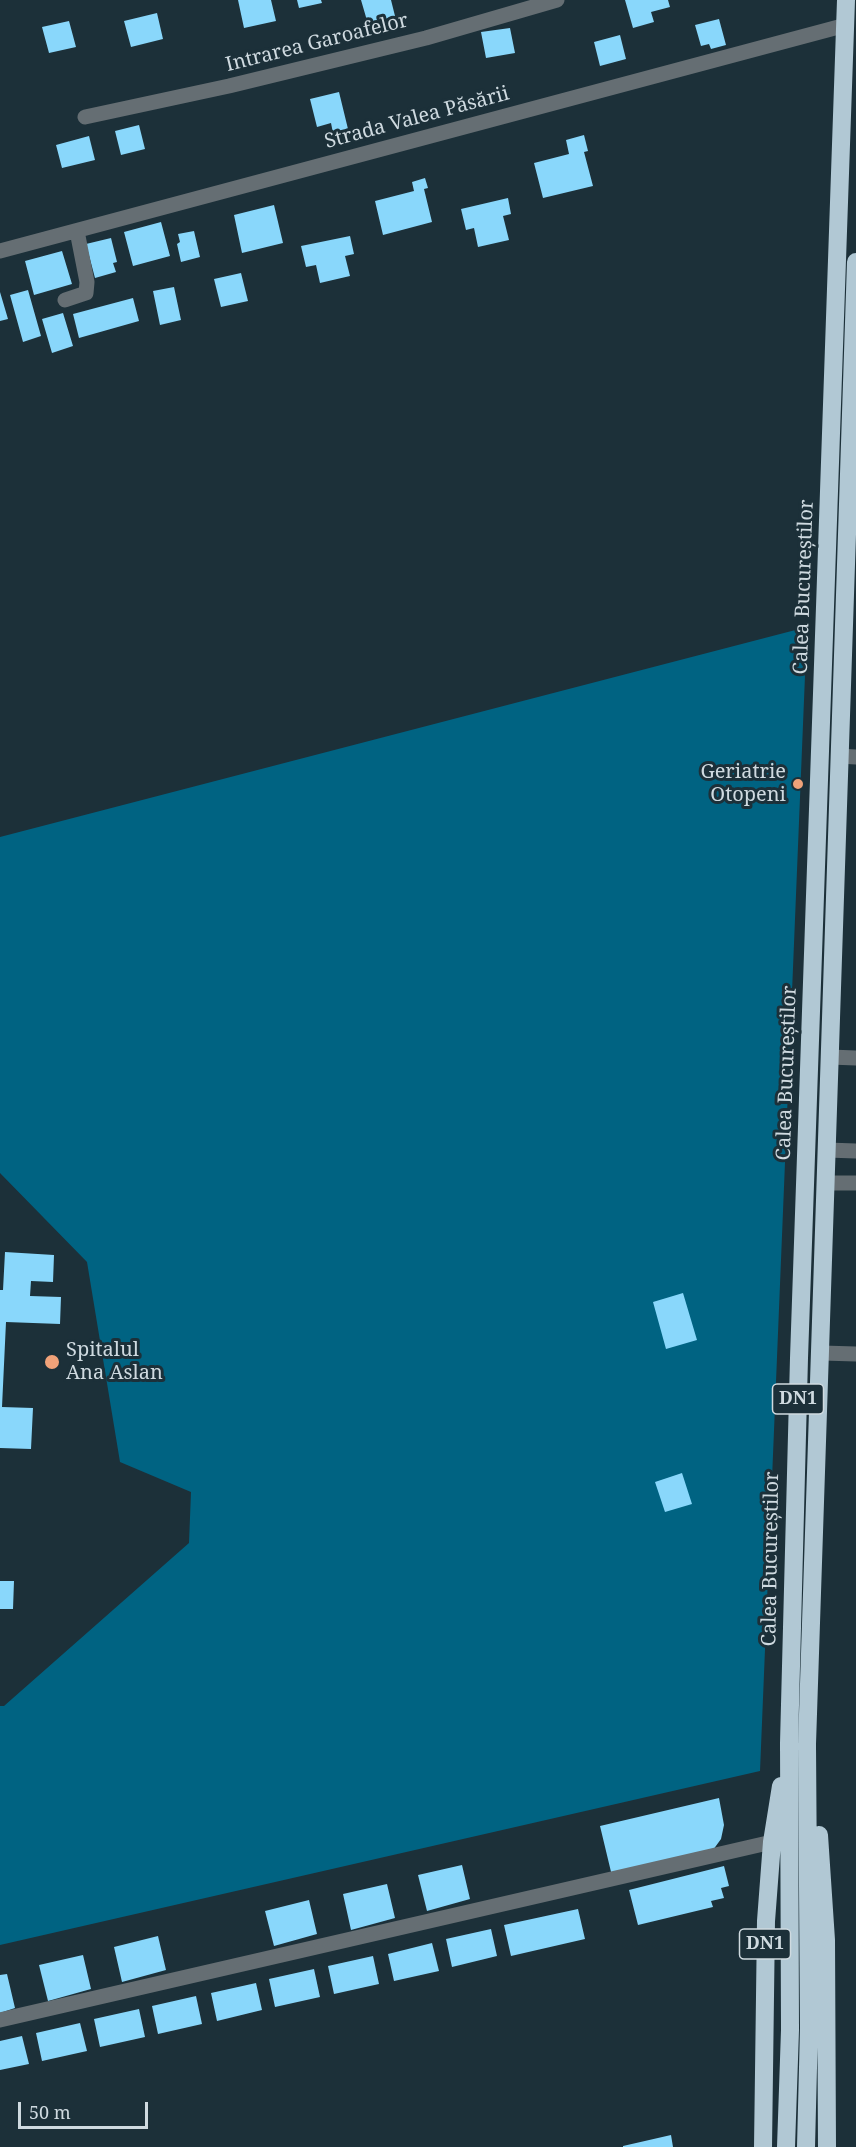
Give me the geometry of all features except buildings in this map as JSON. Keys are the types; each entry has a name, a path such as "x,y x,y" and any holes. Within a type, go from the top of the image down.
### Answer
{"highway":[{"name":"Calea Bucureștilor","path":"786,2147 798,1744 800,1335 846,0"},
{"name":"Calea Bucureștilor","path":"806,2147 809,2028 798,1744 822,1353 830,1057 848,756 856,262"},
{"name":"DN1","path":"763,2147 764,1991 772,1842 798,1744"},
{"name":"DN1","path":"798,1744 817,1808 826,1930 827,2147"}],"street":[{"name":"Intrarea Garoafelor","path":"85,117 229,86 426,38 557,0"},
{"name":"Strada Valea Păsării","path":"0,251 846,25"},
{"path":"65,300 86,293 87,282 77,231"},
{"path":"830,1057 856,1058"},
{"path":"827,1150 856,1151"},
{"path":"827,1183 856,1183"},
{"path":"822,1353 856,1354"},
{"path":"0,2020 772,1842"}],"shaded area":[{"path":"807,627 760,1771 0,1945 0,1706 4,1706 189,1543 191,1492 120,1462 87,1262 0,1173 0,837"}],"place":[{"name":"Geriatrie Otopeni","path":"798,784"},
{"name":"Spitalul Ana Aslan","path":"52,1362"}]}
